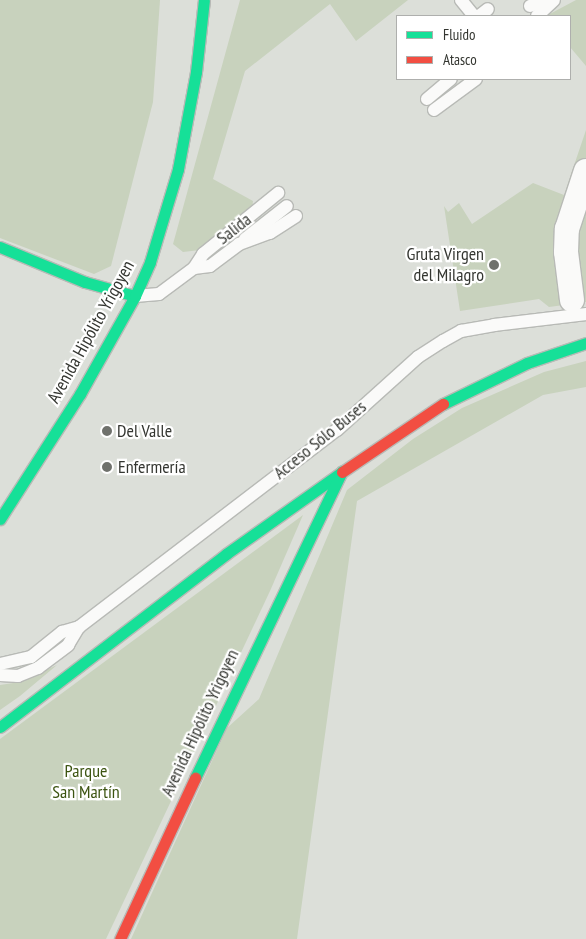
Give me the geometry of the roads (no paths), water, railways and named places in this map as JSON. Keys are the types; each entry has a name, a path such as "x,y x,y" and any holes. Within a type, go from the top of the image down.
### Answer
{"main road":[{"name":"Avenida Hipólito Yrigoyen","path":"0,520 80,394 135,296 165,219 178,168 196,72 204,0"},
{"path":"0,247 85,282 135,296"},
{"path":"0,727 226,554 342,471 462,393 527,363 586,343"},
{"name":"Avenida Hipólito Yrigoyen","path":"120,939 286,583 342,471"}],"street":[{"path":"579,307 566,252 567,229 586,171"}],"lane":[{"path":"461,0 473,15"},
{"path":"534,11 544,0"},
{"path":"534,11 554,0"},
{"path":"427,99 450,80"},
{"path":"434,110 475,80"},
{"name":"Salida","path":"135,296 159,294 194,268 203,254 278,194"},
{"name":"Salida","path":"194,268 210,266 239,244 270,233 291,211"},
{"name":"Acceso Sólo Buses","path":"0,676 18,676 38,668 68,644 79,627 337,430 418,357 443,341 461,331 579,307"},
{"name":"Acceso Sólo Buses","path":"0,664 31,657 62,632 79,627"}],"place":[{"name":"Gruta Virgen del Milagro","path":"494,265"},
{"name":"Del Valle","path":"107,431"},
{"name":"Enfermería","path":"107,467"}],"park label":[{"name":"Parque San Martín","path":"86,782"}]}
